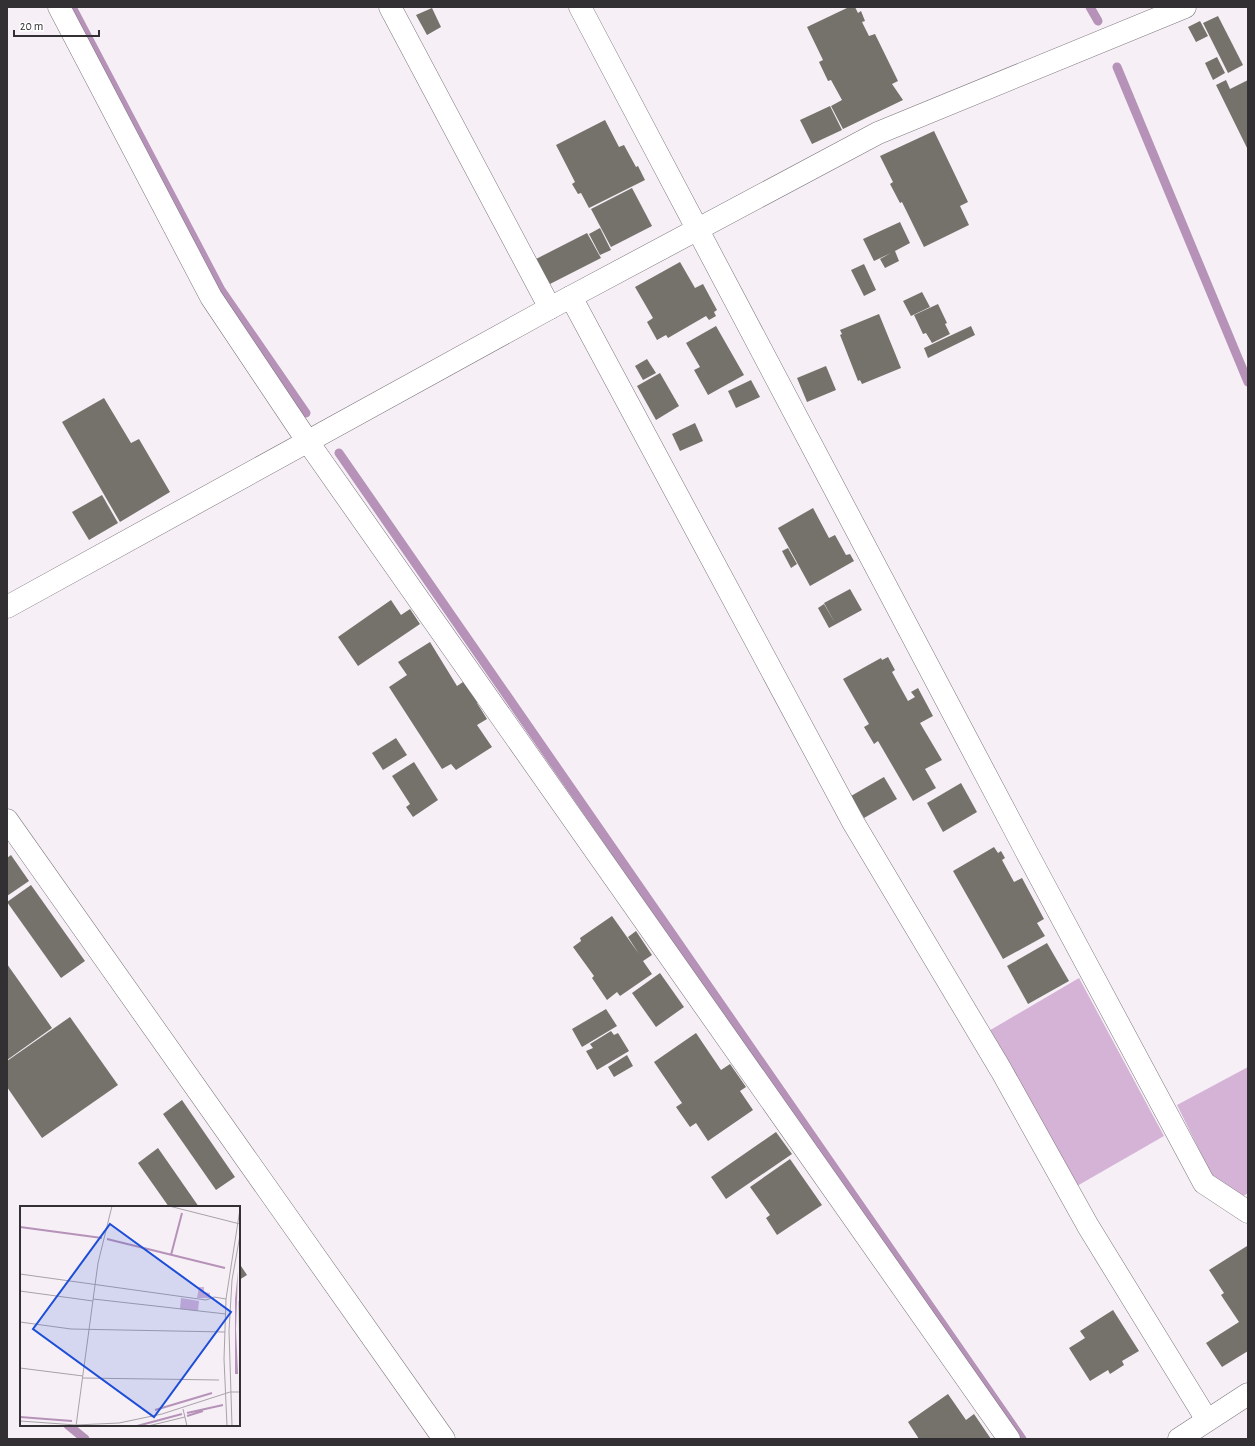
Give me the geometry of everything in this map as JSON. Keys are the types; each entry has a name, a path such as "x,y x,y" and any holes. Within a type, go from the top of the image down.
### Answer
{"street":[{"path":"59,7 211,297 308,442 1009,1439"},
{"path":"390,7 550,308"},
{"path":"580,7 1022,844 1204,1183 1248,1212"},
{"path":"7,607 550,308 878,133 1185,7"},
{"path":"571,297 852,822 993,1057 1088,1226 1207,1420"},
{"path":"7,820 444,1439"},
{"path":"1179,1439 1248,1394"}],"shaded area":[{"path":"1079,978 1164,1136 1077,1186 987,1032"},
{"path":"1248,1067 1248,1193 1242,1197 1214,1180 1177,1105"}],"building":[{"path":"849,7 855,7 858,13 861,11 865,21 862,22 869,36 875,34 898,81 892,84 903,100 843,129 831,106 842,100 831,80 828,81 819,62 823,60 807,27"},
{"path":"432,8 441,27 427,35 416,15"},
{"path":"1218,16 1243,65 1228,73 1203,23"},
{"path":"1200,21 1208,36 1196,42 1188,27"},
{"path":"1217,57 1225,73 1213,80 1205,63"},
{"path":"1226,80 1230,89 1248,80 1248,150 1216,85"},
{"path":"830,106 842,130 812,144 800,120"},
{"path":"605,120 619,147 624,145 636,167 638,166 645,180 589,208 581,193 578,194 572,184 575,182 556,145"},
{"path":"934,131 968,202 960,206 969,225 924,247 902,202 900,203 890,184 893,182 880,156"},
{"path":"632,188 652,226 611,247 591,209"},
{"path":"900,222 910,243 895,251 899,261 885,268 880,259 891,253 874,261 863,239"},
{"path":"600,228 611,250 600,255 589,234"},
{"path":"587,233 601,258 550,284 536,259"},
{"path":"680,262 695,288 703,284 717,310 714,312 716,316 709,320 706,316 668,338 666,335 657,340 647,322 653,318 635,287"},
{"path":"864,264 876,290 864,296 851,270"},
{"path":"922,292 930,307 911,316 903,301"},
{"path":"938,304 947,323 945,324 950,334 932,343 926,333 923,334 914,315"},
{"path":"879,314 901,368 862,384 860,380 858,381 840,335 842,334 840,330"},
{"path":"716,326 744,375 708,395 694,370 700,367 686,343"},
{"path":"971,326 975,335 928,358 924,348"},
{"path":"647,359 656,373 643,380 635,366"},
{"path":"826,366 836,390 807,402 797,378"},
{"path":"660,373 679,406 656,420 637,386"},
{"path":"751,380 760,397 736,408 728,391"},
{"path":"104,398 131,443 139,439 170,492 120,522 62,422"},
{"path":"695,423 703,441 680,451 672,434"},
{"path":"102,495 118,523 89,540 72,512"},
{"path":"813,508 829,538 835,535 846,555 850,554 854,561 810,586 778,528"},
{"path":"788,548 797,564 791,568 782,551"},
{"path":"850,589 862,610 829,628 818,608 824,604 835,623 824,603"},
{"path":"391,600 401,615 410,609 420,624 358,666 338,637"},
{"path":"430,642 457,686 466,680 479,702 477,703 487,719 477,725 492,747 456,770 451,764 442,769 389,687 407,675 398,662"},
{"path":"888,657 895,670 892,672 908,701 915,697 911,692 918,688 933,716 920,723 942,760 925,769 936,788 913,801 878,741 874,744 864,727 869,724 843,679 881,658 882,660"},
{"path":"396,738 407,755 383,770 372,753"},
{"path":"414,762 438,800 413,817 406,807 410,804 392,776"},
{"path":"884,777 897,799 864,818 851,796"},
{"path":"961,783 977,812 943,832 927,803"},
{"path":"994,847 998,853 1001,851 1005,858 1002,860 1014,882 1022,878 1044,919 1037,923 1045,936 1003,959 953,871"},
{"path":"11,855 29,881 7,896 7,858"},
{"path":"31,885 85,961 61,978 7,902"},
{"path":"612,916 639,954 628,937 636,931 652,955 643,961 652,974 620,996 617,992 607,1000 592,978 594,976 573,947 581,941 580,938"},
{"path":"1047,943 1069,981 1028,1004 1007,966"},
{"path":"7,964 52,1028 7,1060"},
{"path":"660,973 684,1007 656,1027 632,993"},
{"path":"606,1009 617,1026 582,1047 572,1029"},
{"path":"70,1017 118,1085 42,1138 7,1087 7,1061"},
{"path":"611,1031 614,1035 618,1033 629,1051 597,1070 586,1051 593,1048 590,1044"},
{"path":"696,1033 721,1070 730,1064 746,1087 740,1091 753,1110 708,1141 696,1123 690,1127 676,1107 682,1103 654,1062"},
{"path":"627,1055 633,1066 614,1077 608,1067"},
{"path":"182,1100 235,1177 216,1190 163,1114"},
{"path":"776,1132 792,1154 726,1199 711,1177"},
{"path":"158,1148 198,1206 168,1206 138,1163"},
{"path":"790,1159 822,1205 777,1235 766,1218 770,1215 750,1187"},
{"path":"1247,1246 1248,1351 1222,1367 1206,1343 1239,1322 1221,1295 1224,1293 1209,1270"},
{"path":"240,1264 247,1275 240,1279"},
{"path":"1113,1310 1139,1351 1122,1361 1124,1365 1110,1374 1108,1370 1090,1381 1069,1348 1085,1338 1080,1331"},
{"path":"948,1394 966,1420 974,1414 991,1439 919,1439 908,1422"}],"waterway":[{"path":"72,7 221,290 306,413"},
{"path":"1090,7 1098,21"},
{"path":"1117,67 1248,382"},
{"path":"339,453 1022,1439"},
{"path":"69,1426 85,1439"}]}
